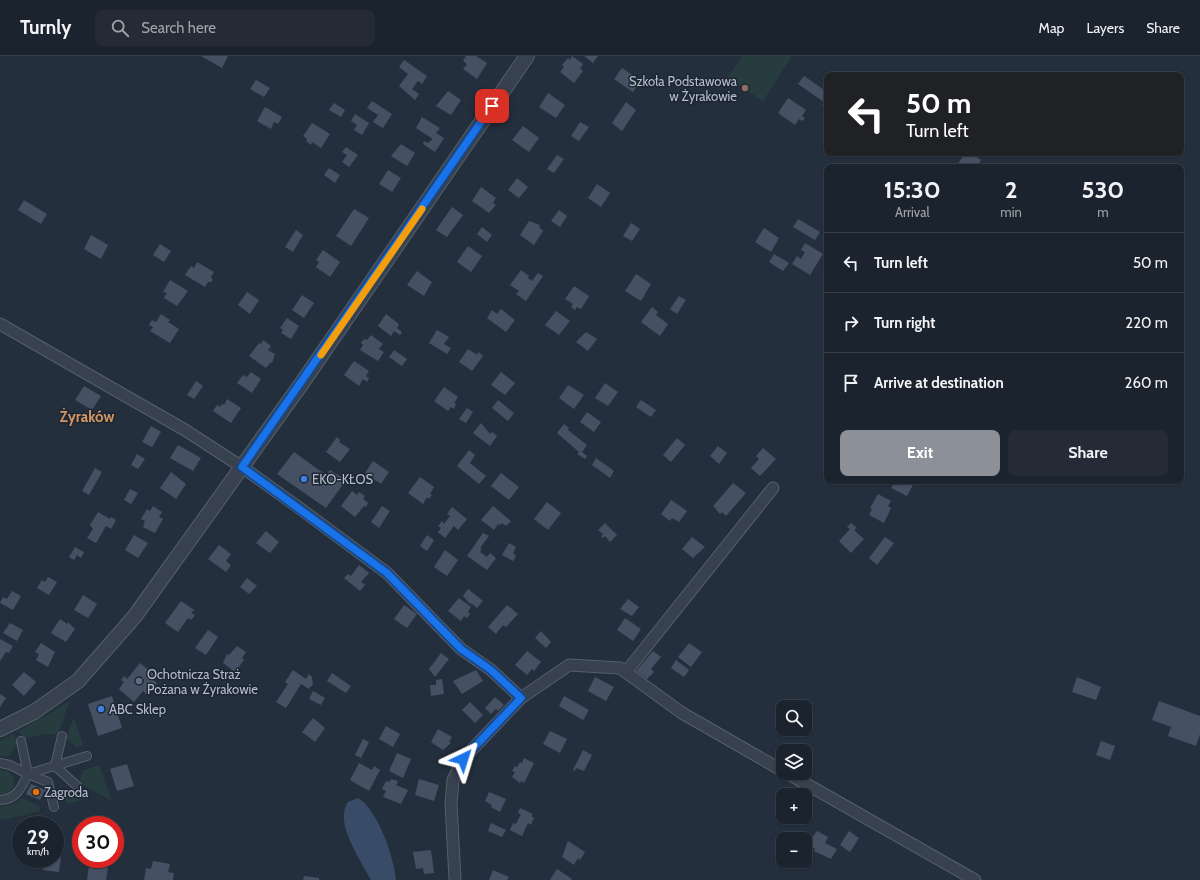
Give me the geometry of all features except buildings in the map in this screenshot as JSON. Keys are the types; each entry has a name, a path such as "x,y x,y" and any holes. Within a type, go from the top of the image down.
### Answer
{"street":[{"path":"0,729 34,712 78,681 135,616 242,467 527,56"},
{"path":"0,324 185,430 242,467 387,573 461,649 491,670 521,698"},
{"path":"626,672 773,488"},
{"path":"455,880 451,804 453,780 463,759 521,698 569,665 620,668 682,713 776,767"},
{"path":"55,766 62,736"},
{"path":"0,800 16,795 28,774 21,741"},
{"path":"28,774 87,756"},
{"path":"0,764 10,765 48,782 54,807"},
{"path":"55,766 77,786"},
{"path":"799,780 975,880"}],"green space":[{"path":"742,56 792,56 763,101 727,78"},
{"path":"69,702 58,734 46,734 24,739 19,731"},
{"path":"74,717 83,745 76,747 66,738"},
{"path":"13,734 18,742 9,757 0,756 0,741"},
{"path":"99,765 112,801 79,783 83,770"},
{"path":"0,770 8,771 14,779 13,788 5,794 0,794"},
{"path":"75,789 90,798 67,804 65,797"},
{"path":"22,798 39,806 40,811 19,816 12,816 12,818 7,819 0,818 0,807 12,805"}],"water":[{"path":"358,798 372,813 384,835 395,870 396,880 371,880 353,848 344,822 344,812 348,802"}],"slow traffic":[{"path":"321,355 422,209"}],"place":[{"name":"Szkoła Podstawowa w Żyrakowie","path":"745,88"},
{"name":"EKO-KŁOS","path":"304,479"},
{"name":"Ochotnicza Straż Pożana w Żyrakowie","path":"139,681"},
{"name":"ABC Sklep","path":"101,709"},
{"name":"Zagroda","path":"36,792"}],"district":[{"name":"Żyraków","path":"87,417"}],"route":[{"path":"463,759 521,698 491,670 461,649 387,573 242,467 311,370 492,106"}]}
